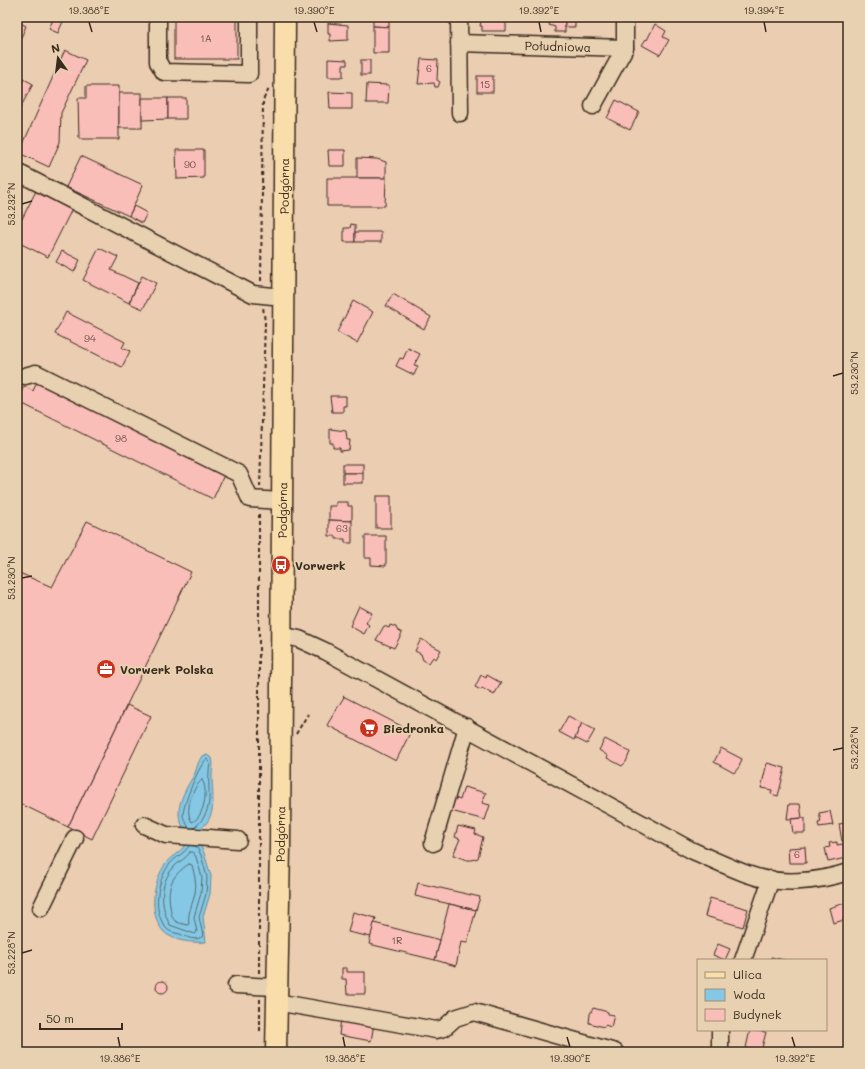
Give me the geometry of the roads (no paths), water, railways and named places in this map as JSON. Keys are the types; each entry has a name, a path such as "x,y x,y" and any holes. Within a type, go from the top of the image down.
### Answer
{"main road":[{"name":"Podgórna","path":"276,1052 271,992 280,848 285,17"}],"street":[{"path":"158,17 158,62 164,72 248,74 249,17"},
{"path":"459,17 460,113"},
{"path":"593,106 625,48 625,17"},
{"name":"Południowa","path":"460,43 625,48"},
{"path":"17,172 253,294 283,297"},
{"path":"25,376 36,373 239,474 250,499 281,501"},
{"path":"281,635 299,639 325,651 691,850 749,875 792,881 811,880 848,872"},
{"path":"433,843 467,727"},
{"path":"144,826 166,835 238,840"},
{"path":"41,908 75,838"},
{"path":"743,959 771,879"},
{"path":"236,985 436,1030 444,1028 456,1018 474,1012 615,1052"},
{"path":"720,1031 720,1052"}],"water":[{"path":"207,755 212,758 213,763 213,799 209,820 198,830 196,836 204,853 211,876 210,894 203,917 206,942 190,942 172,938 163,931 158,924 155,915 154,897 158,879 166,863 185,845 186,834 179,815 180,804 202,756"}],"place":[{"name":"Vorwerk","path":"281,565"},
{"name":"Vorwerk Polska","path":"106,669"},
{"name":"Biedronka","path":"369,728"}]}
